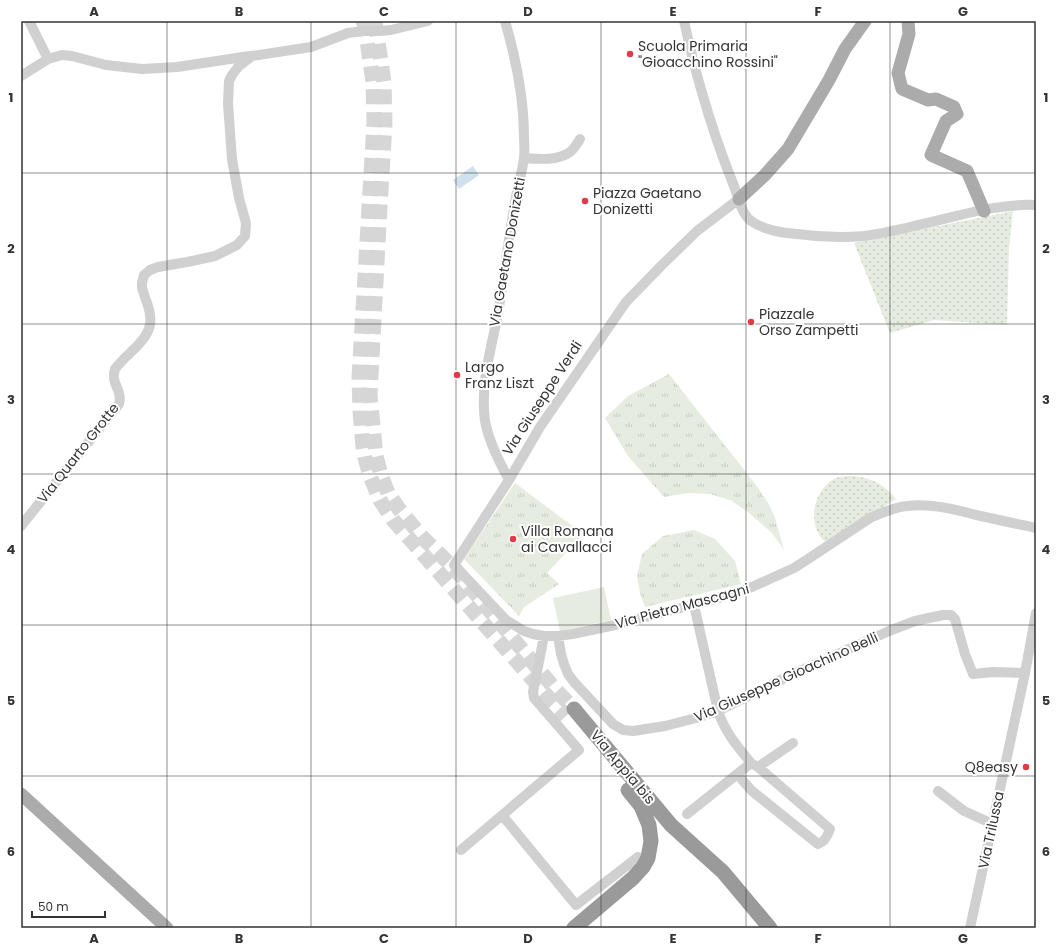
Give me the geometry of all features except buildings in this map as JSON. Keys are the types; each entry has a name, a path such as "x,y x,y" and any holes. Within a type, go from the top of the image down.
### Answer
{"highway":[{"name":"Via Appia bis","path":"574,928 633,878 643,867 650,855 651,837 649,825 641,806 570,712 671,825 722,872 770,928"}],"main road":[{"name":"Via Giuseppe Verdi","path":"739,199 765,175 788,149 829,80 845,49 865,21"},
{"path":"908,21 909,34 898,73 902,89 928,100 936,98 954,106 957,114 946,121 931,155 967,171 984,211"},
{"path":"21,794 167,928"}],"street":[{"path":"29,21 48,59"},
{"name":"Via Quarto Grotte","path":"21,526 119,404 120,395 113,376 115,369 144,338 150,324 150,313 142,287 144,275 150,270 158,267 215,256 234,248 243,239 246,223 238,198 232,159 228,116 228,87 229,81 235,70 252,56 311,46 348,33 391,30 428,21"},
{"name":"Via Gaetano Donizetti","path":"505,21 522,98 524,120 524,158 515,204 498,314 486,372 484,413 488,435 497,458 509,480"},
{"path":"684,21 700,88 743,211 750,220 761,226 788,233 847,237 876,234 1009,206 1036,205"},
{"path":"21,76 48,59 66,55 106,65 128,68 185,66 252,56"},
{"path":"524,158 550,158 564,155 572,150 580,139"},
{"name":"Via Giuseppe Verdi","path":"454,565 509,480 540,426 626,302 697,231 739,199"},
{"name":"Via Pietro Mascagni","path":"454,565 506,620 524,631 533,634 558,636 694,605 742,591 794,568 870,518 898,507 915,505 953,509 1036,528"},
{"path":"694,605 722,723 729,734 755,765 830,828 829,833 823,843 818,844 752,791 737,774"},
{"name":"Via Trilussa","path":"970,928 1025,673 1036,613"},
{"name":"Via Giuseppe Gioachino Belli","path":"558,636 564,664 568,674 574,682 611,722 623,730 633,731 684,722 718,711 792,674 889,631 915,621 943,615 951,615 954,619 973,674 993,672 1025,673"},
{"path":"461,850 579,750 534,698 533,692 544,636"},
{"path":"687,814 737,774 793,743"},
{"path":"938,791 964,811 993,824"},
{"path":"502,816 576,904 638,857"}],"green space":[{"path":"1013,211 1009,248 1007,325 934,320 890,333 854,243"},
{"path":"669,374 756,485 768,503 774,515 784,550 772,533 748,512 730,500 710,494 688,493 664,497 628,456 605,418 628,396"},
{"path":"853,476 872,480 887,489 896,499 826,543 818,533 815,526 814,511 816,503 823,489 828,483 841,477"},
{"path":"515,483 583,534 547,573 559,584 524,607 519,616 464,559"},
{"path":"694,530 715,539 735,561 741,584 645,607 640,593 637,576 642,554 663,536"},
{"path":"604,587 611,620 560,631 553,598"}],"water":[{"path":"473,166 479,175 459,189 453,180"}],"tunnel":[{"path":"363,21 373,82 374,123 359,378 363,447 370,476 380,500 393,520 566,716"},
{"path":"375,21 384,82 385,124 370,395 376,456 381,475 388,493 399,509 423,538 455,569 555,689 574,709"}],"place":[{"name":"Scuola Primaria \"Gioacchino Rossini\"","path":"630,54"},
{"name":"Piazza Gaetano Donizetti","path":"585,201"},
{"name":"Piazzale Orso Zampetti","path":"751,322"},
{"name":"Largo Franz Liszt","path":"457,375"},
{"name":"Villa Romana ai Cavallacci","path":"513,539"},
{"name":"Q8easy","path":"1026,767"}]}
